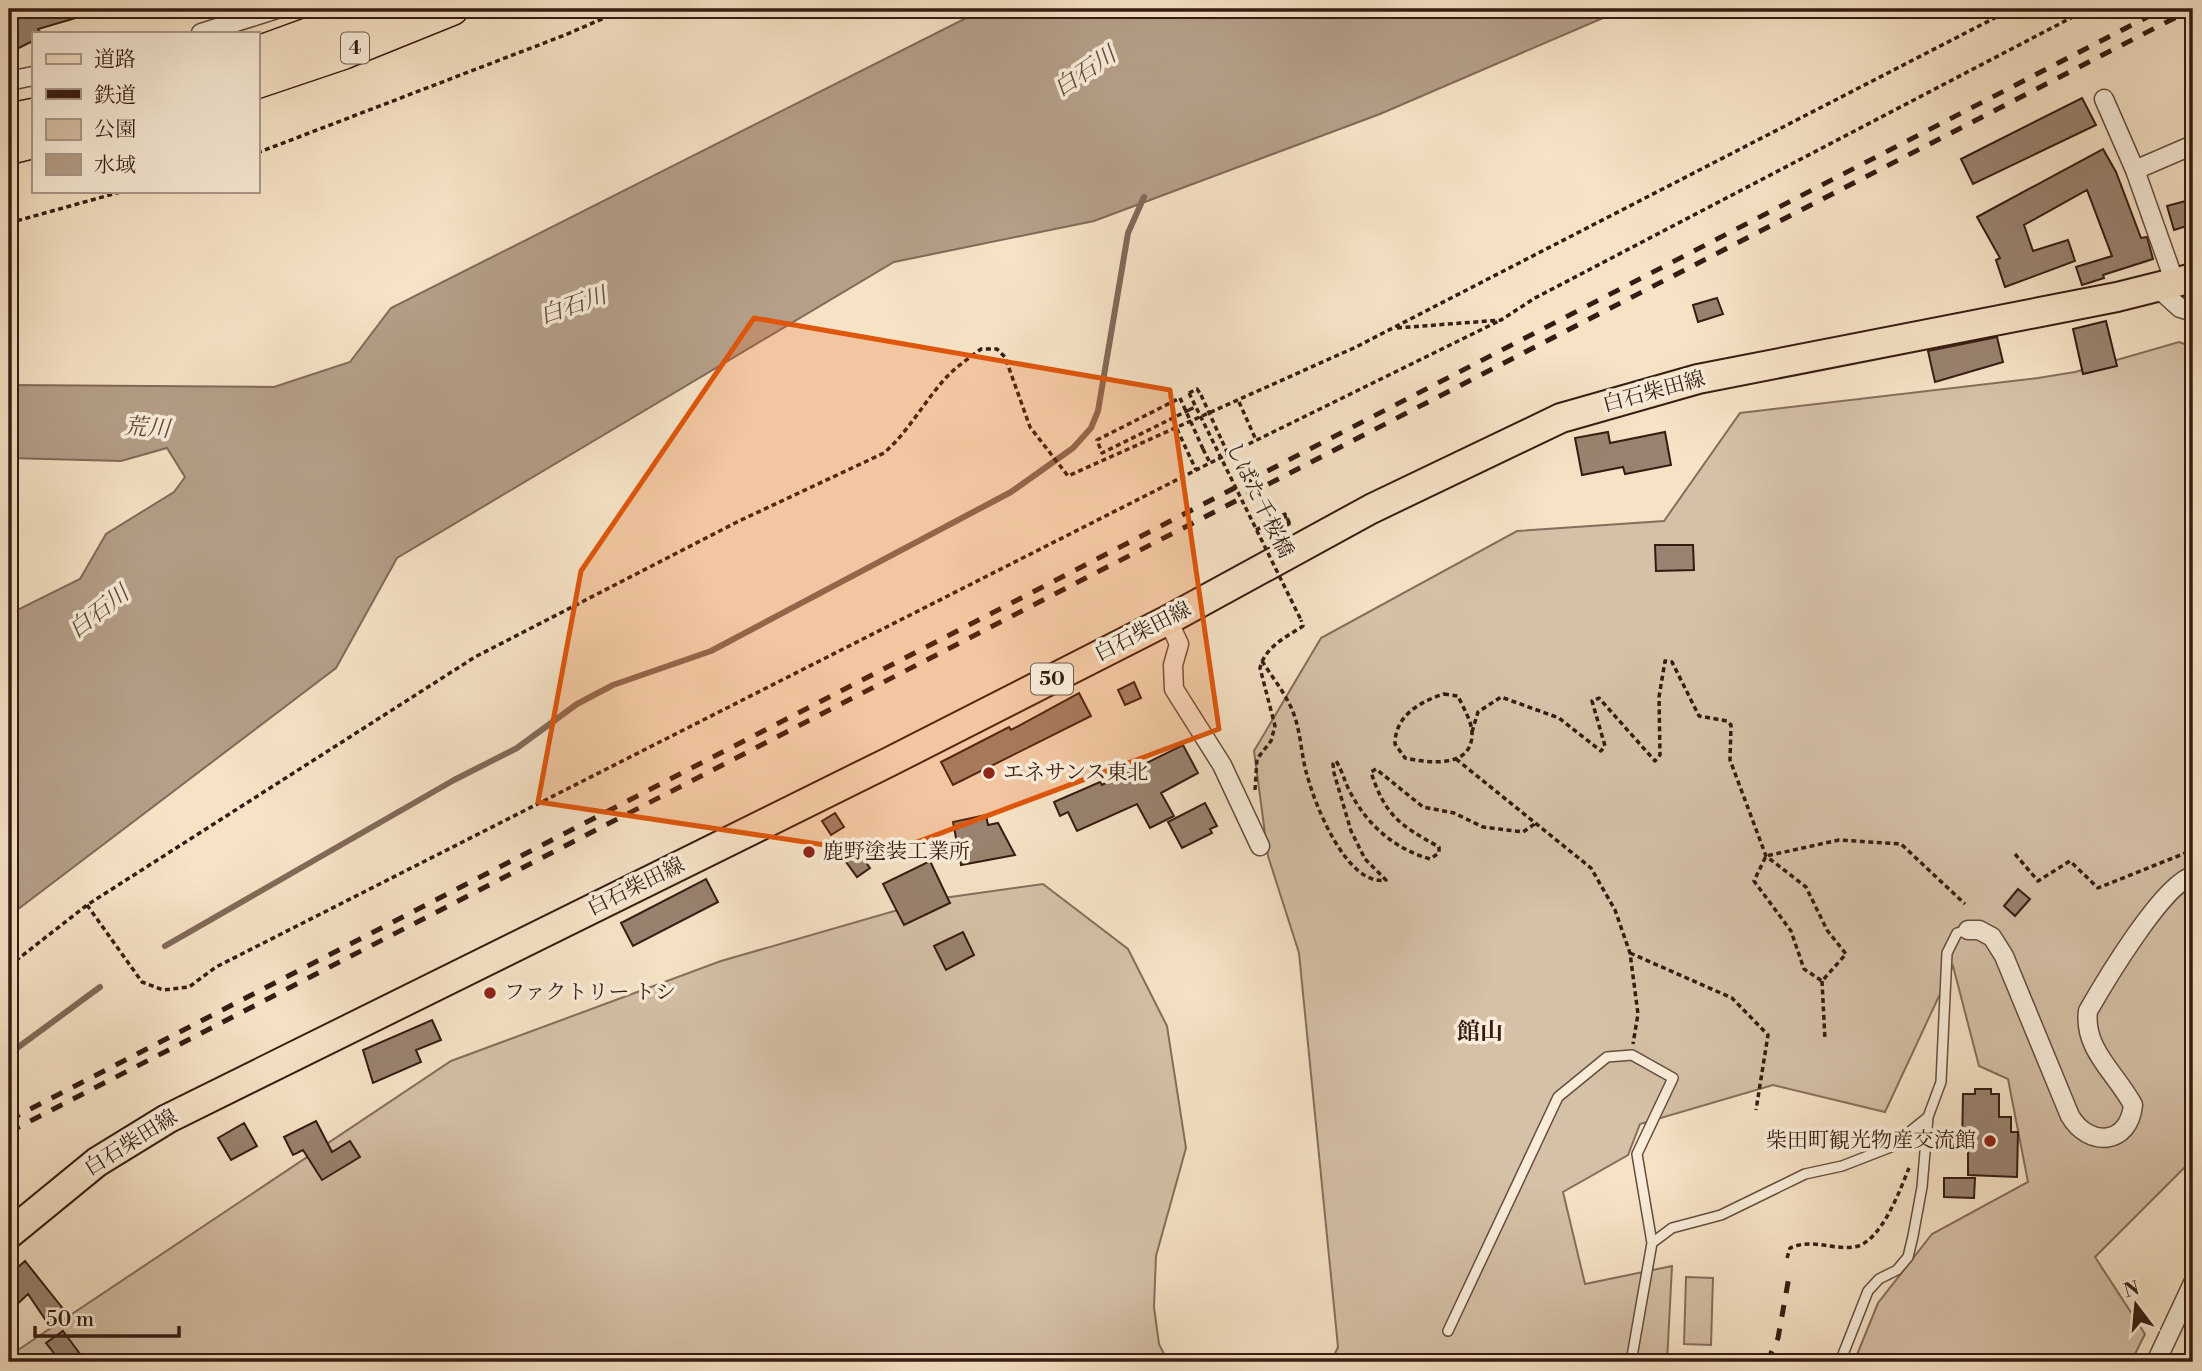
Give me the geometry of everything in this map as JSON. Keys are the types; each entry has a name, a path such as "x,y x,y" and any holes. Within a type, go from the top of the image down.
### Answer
{"highway":[{"name":"4","path":"259,52 378,9"},
{"name":"4","path":"259,81 343,53 452,9"},
{"path":"9,120 32,115"},
{"path":"9,148 32,142"}],"main road":[{"name":"白石柴田線","path":"9,1234 97,1162 167,1119 1168,620 1371,509 1561,418 1698,379 2176,283"}],"street":[{"path":"204,32 277,9"},
{"path":"9,82 32,76"},
{"path":"2104,99 2135,170 2176,283 2180,308 2193,312"},
{"path":"2135,170 2193,145"},
{"path":"1168,620 1179,644 1173,665 1174,689 1222,765 1260,846"},
{"path":"1968,930 1979,930 1992,937 2030,1015 2070,1116 2078,1129 2101,1138 2117,1134 2126,1125 2133,1104 2091,1042 2086,1026 2088,1011 2137,933 2175,886 2193,876"},
{"path":"2156,1362 2193,1283"}],"lane":[{"path":"1840,1362 1868,1291 1879,1279 1897,1270 1908,1257 1923,1187 1928,1117 1941,1082 1947,953 1957,933 1968,930"},
{"path":"1448,1331 1558,1097 1607,1057 1632,1055 1673,1077 1637,1154 1653,1243 1631,1362"},
{"path":"1653,1243 1672,1228 1721,1215 1795,1178 1842,1166 1891,1147 1928,1117"}],"path":[{"path":"259,152 565,35 625,9"},
{"path":"9,966 87,905 475,657 739,521 884,453 900,440 906,426 944,380 981,349 997,349 1005,357 1030,427 1069,477 1223,409 1394,328 2012,9"},
{"path":"87,905 142,982 163,990 189,987 216,967 1196,470 1502,320 1535,298 2088,9"},
{"path":"9,223 120,192"},
{"path":"1394,328 1502,320"},
{"name":"しばた千桜橋","path":"1228,454 1197,389 1189,393 1303,626 1274,645 1262,661"},
{"path":"1195,407 1189,410 1183,413 1172,419 1102,453 1097,440 1180,398 1186,411 1192,424 1198,436 1203,449 1210,463"},
{"path":"1238,401 1256,440"},
{"path":"1177,429 1196,470"},
{"path":"1255,530 1284,514 1289,522 1272,531 1269,525 1284,516 1289,524 1272,532"},
{"path":"1262,661 1293,711 1307,776 1324,821 1346,858 1358,872 1376,881 1386,880 1365,859 1351,831 1334,772 1333,764 1336,761 1357,806 1391,843 1414,855 1430,859 1439,853 1439,847 1405,828 1387,812 1371,772 1376,769 1423,807 1454,813 1483,828 1523,832 1536,824"},
{"path":"1252,828 1257,759 1271,741 1275,726 1261,668 1262,661"},
{"path":"1472,732 1458,696 1444,694 1428,699 1400,722 1395,744 1405,758 1422,762 1456,759 1469,748 1478,712 1501,697 1559,718 1601,751 1605,746 1592,701 1599,698 1655,761 1660,755 1659,697 1665,661 1672,662 1699,716 1727,721 1731,726 1730,760 1766,856 1805,887 1827,930 1846,954 1822,981 1825,1040"},
{"path":"1456,759 1591,868 1615,910 1630,953 1638,1014 1632,1055"},
{"path":"1766,856 1839,840 1901,844 1965,904"},
{"path":"2015,854 2038,881 2070,862 2098,888 2193,850"},
{"path":"1766,856 1754,881 1791,931 1804,969 1822,981"},
{"path":"1630,953 1732,998 1768,1035 1756,1110"},
{"path":"1787,1258 1790,1248 1804,1242 1855,1247 1869,1240 1893,1208 1912,1161 1925,1144"}],"highlighted area":[{"path":"754,318 1170,390 1219,729 885,854 538,802 581,571"}],"green space":[{"path":"2179,342 2193,347 2193,1159 2095,1257 2145,1334 2131,1362 1854,1362 1878,1303 1932,1234 2028,1182 2008,1079 1979,1066 1953,966 1885,1112 1773,1085 1640,1124 1628,1155 1563,1192 1585,1284 1672,1266 1667,1362 1331,1362 1338,1347 1299,953 1268,856 1254,751 1321,638 1517,531 1664,521 1740,413 2038,378 2075,372"},
{"path":"1043,884 1128,949 1167,1026 1186,1148 1156,1256 1154,1307 1159,1344 1168,1362 9,1362 9,1356 451,1061 721,961 936,899"},
{"path":"1686,1277 1713,1278 1711,1345 1684,1344"}],"water":[{"path":"984,9 1624,9 1380,114 1094,221 894,262 397,558 336,668 9,916 9,614 80,579 106,534 174,492 185,477 167,448 121,461 9,458 9,385 274,387 350,362 391,308"}],"building":[{"path":"35,9 93,9 93,13 38,29 40,32 32,32 32,42 15,50 9,40 9,24"},
{"path":"2082,98 2096,125 1973,184 1961,159"},
{"path":"2103,149 2116,172 2141,238 2147,237 2153,259 2103,275 2104,278 2082,285 2076,267 2112,256 2087,190 2024,225 2033,251 2068,240 2075,261 2005,287 1996,260 2000,258 1977,217"},
{"path":"2193,199 2193,224 2174,230 2167,206"},
{"path":"1717,298 1723,314 1698,322 1693,305"},
{"path":"2106,321 2117,366 2083,374 2073,329"},
{"path":"1997,337 2003,362 1935,382 1928,351"},
{"path":"1608,432 1610,443 1665,432 1671,465 1625,474 1623,467 1582,475 1575,438"},
{"path":"1655,545 1693,545 1694,570 1656,571"},
{"path":"1134,682 1141,698 1125,705 1118,690"},
{"path":"1079,693 1091,716 953,785 941,762 1009,727 1011,730"},
{"path":"1183,745 1198,773 1161,793 1174,816 1150,828 1137,804 1077,831 1068,812 1060,816 1054,802 1100,782 1102,785"},
{"path":"1205,803 1217,826 1210,829 1212,833 1182,848 1168,822"},
{"path":"835,813 844,827 831,835 822,821"},
{"path":"986,815 988,825 998,823 1015,855 961,865 953,822"},
{"path":"854,846 870,868 857,877 841,855"},
{"path":"930,861 950,903 904,925 883,884"},
{"path":"706,879 718,902 633,946 621,923"},
{"path":"2018,889 2030,899 2015,916 2004,906"},
{"path":"963,932 974,955 946,970 934,946"},
{"path":"432,1020 441,1040 416,1050 421,1062 373,1083 363,1050"},
{"path":"1975,1089 1991,1089 1991,1094 1999,1094 1999,1117 2011,1117 2011,1132 2018,1132 2017,1177 1968,1175 1968,1147 1962,1147 1963,1094 1975,1094"},
{"path":"316,1121 332,1152 350,1141 360,1157 322,1180 303,1150 293,1155 284,1137"},
{"path":"244,1123 257,1146 231,1160 218,1138"},
{"path":"1944,1178 1975,1178 1974,1198 1944,1197"},
{"path":"25,1261 64,1310 47,1322 28,1294 9,1312 9,1275"},
{"path":"63,1331 86,1362 61,1362 46,1343"}],"waterway":[{"path":"165,946 454,780 517,748 577,704 613,685 711,651 1011,492 1073,448 1091,428 1098,411 1128,233 1144,197"},
{"path":"9,1054 100,987"}],"railway":[{"path":"9,1120 2163,9"},
{"path":"9,1132 2192,9"},
{"path":"1767,1362 1778,1338 1789,1277"}],"place":[{"name":"エネサンス東北","path":"989,773"},
{"name":"鹿野塗装工業所","path":"809,852"},
{"name":"ファクトリー トシ","path":"490,993"},
{"name":"柴田町観光物産交流館","path":"1990,1141"}],"district":[{"name":"館山","path":"1480,1032"}],"water label":[{"name":"白石川","path":"1085,72"},
{"name":"白石川","path":"573,306"},
{"name":"荒川","path":"147,428"},
{"name":"白石川","path":"99,612"}]}
